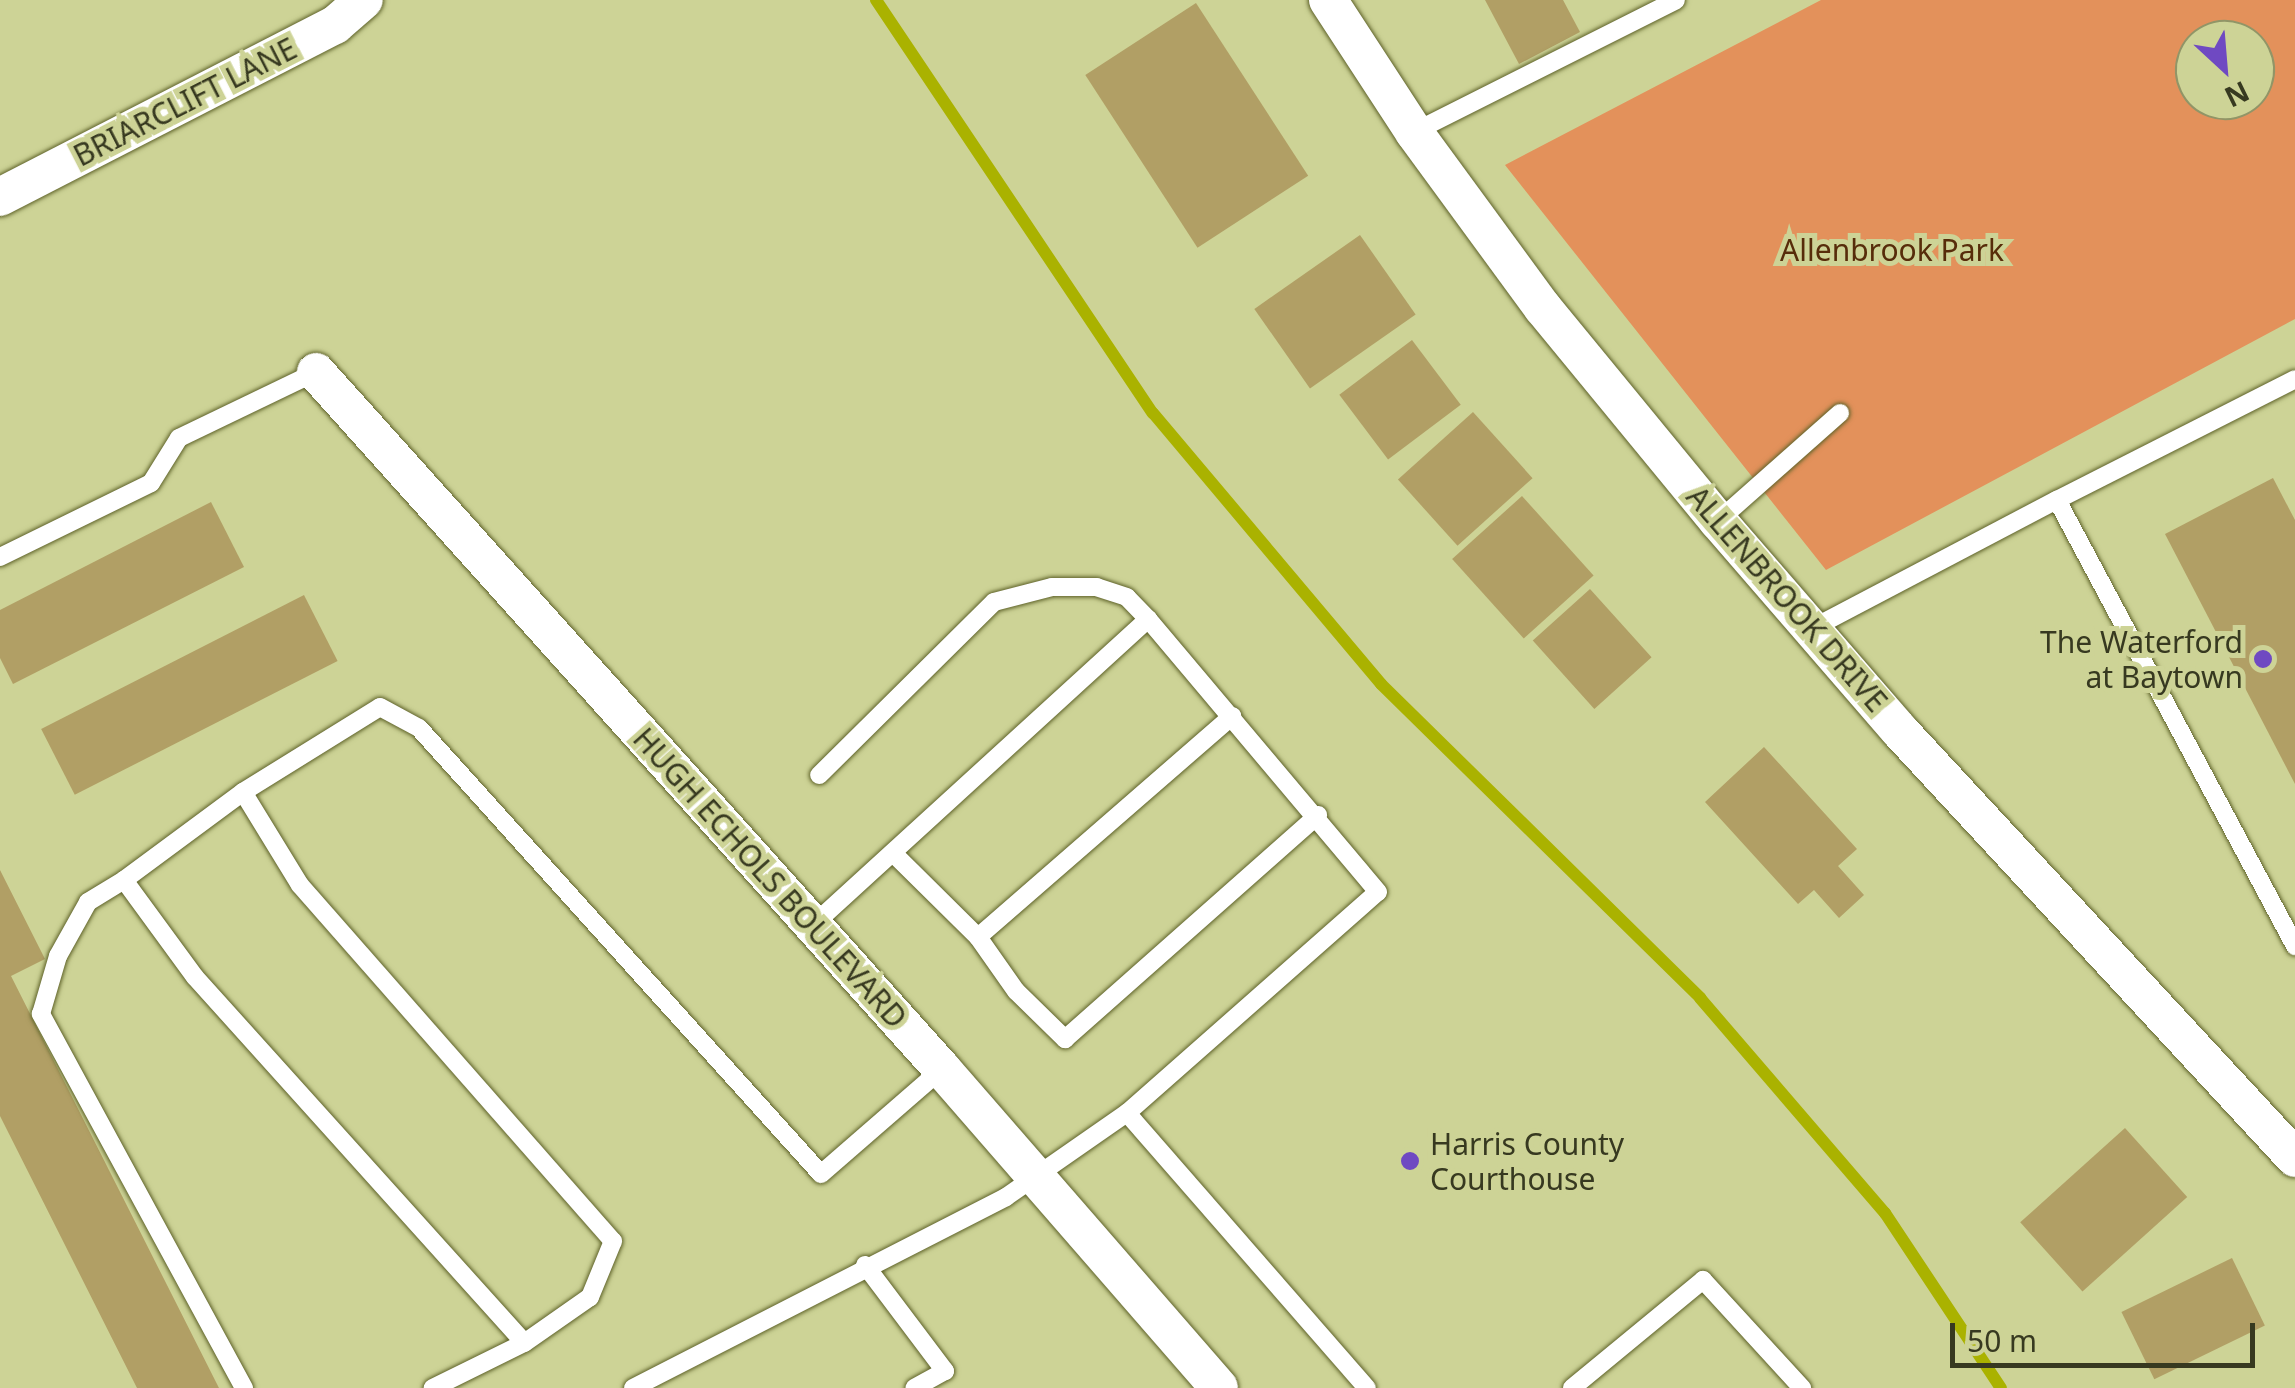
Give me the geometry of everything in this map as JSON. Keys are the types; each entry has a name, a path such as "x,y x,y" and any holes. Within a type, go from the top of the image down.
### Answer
{"street":[{"name":"BRIARCLIFT LANE","path":"0,198 335,25 364,0"},
{"name":"ALLENBROOK DRIVE","path":"1328,0 1414,132 1543,308 1718,521 2295,1158"},
{"name":"HUGH ECHOLS BOULEVARD","path":"316,372 942,1069 1218,1388"}],"lane":[{"path":"1414,132 1676,0"},
{"path":"0,558 151,483 179,438 316,372"},
{"path":"1812,629 2295,379"},
{"path":"1718,521 1840,413"},
{"path":"2058,500 2295,946"},
{"path":"633,1388 1036,1176 1128,1112 1378,892 1318,815 1127,597 1097,586 1052,587 994,602 819,775"},
{"path":"813,925 1148,620"},
{"path":"244,1388 41,1014 58,956 88,902 124,880 242,792 380,706 418,728 822,1174 942,1069"},
{"path":"978,938 1232,716"},
{"path":"242,792 300,886 613,1241 590,1297 524,1343 432,1388"},
{"path":"892,854 978,938 1016,990 1065,1039 1318,815"},
{"path":"124,880 196,977 524,1343"},
{"path":"1128,1112 1367,1388"},
{"path":"864,1265 946,1372 914,1388"},
{"path":"1572,1388 1703,1280 1802,1388"}],"green space":[{"name":"Allenbrook Park","path":"1821,0 2295,0 2295,319 1826,570 1505,165"}],"building":[{"path":"1485,0 1563,0 1580,32 1519,64"},
{"path":"1196,3 1308,176 1197,248 1085,75"},
{"path":"1360,235 1416,314 1310,388 1254,309"},
{"path":"1412,340 1461,405 1388,459 1339,395"},
{"path":"1473,412 1533,478 1457,546 1398,480"},
{"name":"The Waterford at Baytown","path":"2273,478 2295,520 2295,784 2165,534"},
{"path":"1522,496 1594,576 1524,638 1452,559"},
{"path":"211,502 244,567 13,684 0,658 0,610"},
{"path":"1590,589 1652,657 1594,709 1533,641"},
{"path":"304,595 338,661 75,795 41,729"},
{"path":"1764,747 1857,849 1838,866 1864,895 1839,918 1814,890 1798,904 1705,802"},
{"path":"0,870 45,959 11,976 219,1388 137,1388 0,1116"},
{"path":"2125,1128 2187,1197 2082,1291 2020,1222"},
{"path":"2232,1258 2265,1325 2154,1379 2121,1312"}],"waterway":[{"path":"876,0 1153,413 1381,684 1700,998 1885,1213 2001,1388"}],"place":[{"name":"The Waterford at Baytown","path":"2263,659"},
{"name":"Harris County Courthouse","path":"1410,1161"}]}
